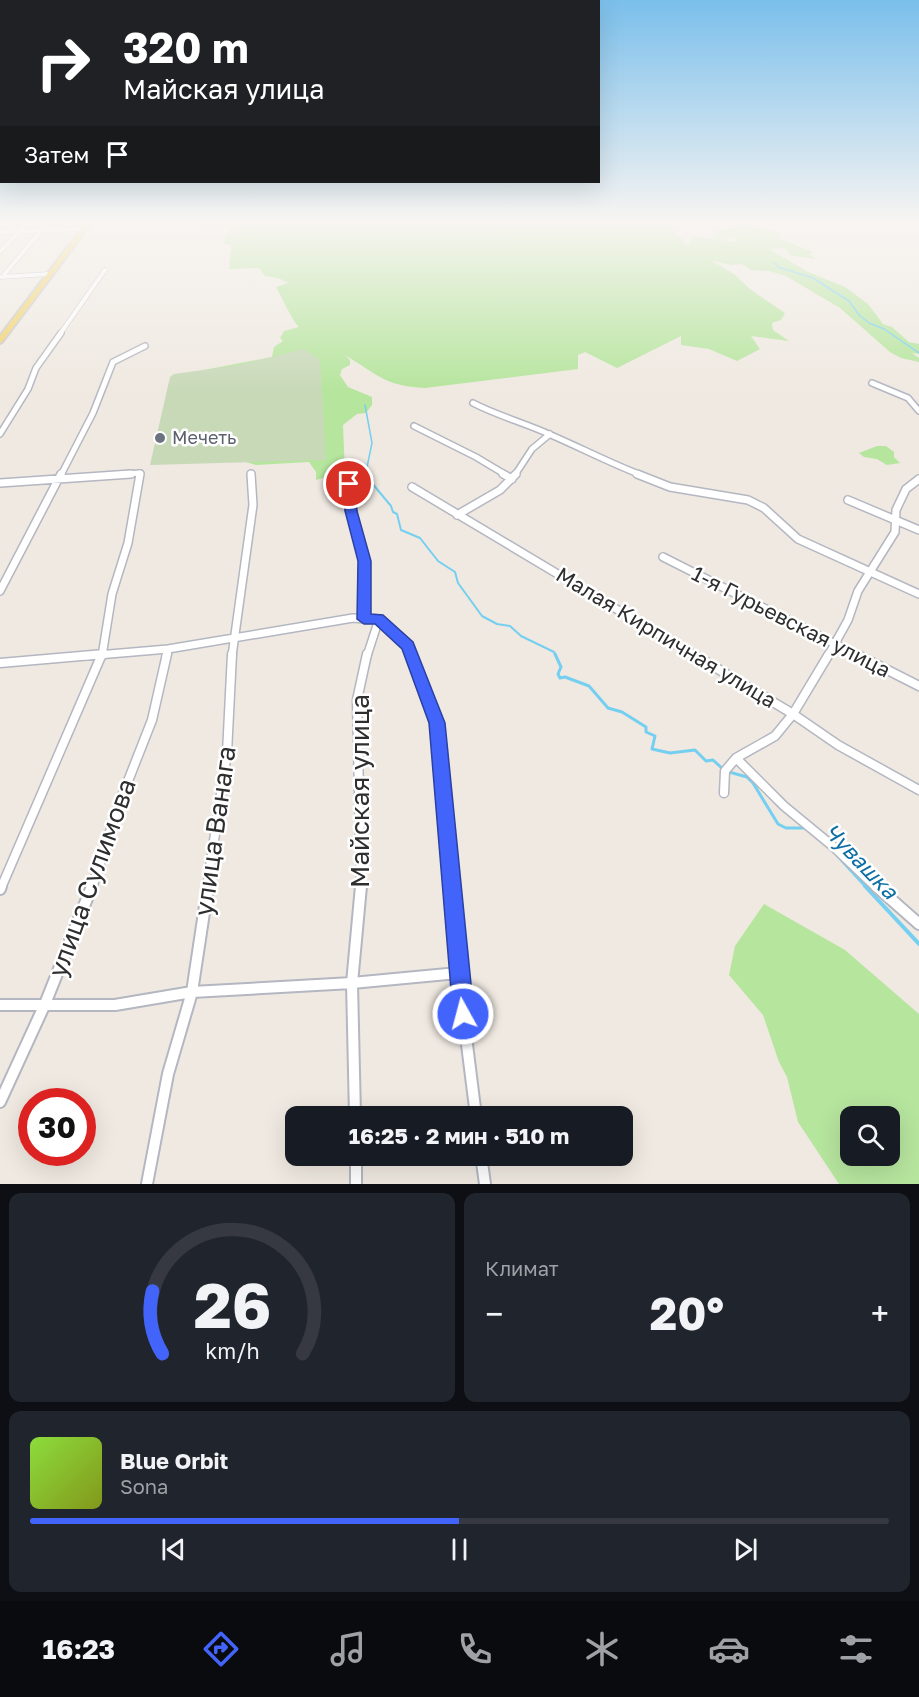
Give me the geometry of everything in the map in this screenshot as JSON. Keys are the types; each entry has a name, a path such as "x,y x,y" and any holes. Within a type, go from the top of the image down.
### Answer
{"main road":[{"path":"0,341 45,279"}],"street":[{"path":"0,434 28,389 36,368 98,279"},
{"path":"0,330 8,329"},
{"path":"0,591 93,413 113,362 145,346"},
{"path":"872,383 908,398 919,411"},
{"path":"473,403 670,487 748,500 764,508 798,539 919,594"},
{"path":"414,426 476,457 513,479"},
{"path":"457,515 502,489 513,479 530,449 538,440 550,434"},
{"path":"0,483 140,473 128,543 112,594 103,653 0,889"},
{"name":"улица Ванага","path":"147,1184 168,1074 192,992 227,753 232,637 253,505 254,483 251,474"},
{"path":"723,793 725,771 736,758 775,736 793,714 836,643 848,620 858,591 895,532 894,519 906,489 919,479"},
{"path":"349,484 351,511 364,561 364,619"},
{"name":"Малая Кирпичная улица","path":"412,487 793,714 838,745 919,790"},
{"path":"848,500 919,530"},
{"name":"1-я Гурьевская улица","path":"663,557 919,686"},
{"path":"0,663 168,649 353,618 378,619 408,646 437,723 458,973 475,1106"},
{"name":"Майская улица","path":"355,1106 352,983 362,875 357,700 368,650 378,619"},
{"name":"улица Сулимова","path":"0,1102 45,1004 87,902 119,804 152,720 168,649"},
{"path":"736,758 755,774 769,792 791,813 840,852 894,904 919,924"},
{"path":"0,1005 115,1005 192,992 352,983 458,973"},
{"path":"356,1166 356,1184"},
{"path":"483,1166 485,1184"}],"green space":[{"path":"281,279 740,279 751,290 785,313 781,320 772,323 773,330 789,341 751,336 760,349 737,361 709,349 681,345 681,336 617,368 585,352 578,355 578,369 425,388 391,382 345,355 350,360 350,365 342,369 340,375 348,387 372,397 372,405 366,413 357,414 343,425 345,472 316,480 316,472 309,462 256,465 239,460 178,375 272,357 274,347 283,341 280,338 284,331 299,327 290,315 276,287 288,283"},
{"path":"791,279 826,279 845,287 868,304 883,324 892,327 909,342 919,344 919,354 912,353 919,358 919,362 901,358 890,352 840,308"},
{"path":"304,349 320,360 326,460 150,465 170,377 174,374 239,365"},
{"path":"877,446 886,446 894,452 894,457 900,463 887,465 859,453"},
{"path":"764,904 845,950 919,1014 919,1184 839,1184 798,1122 787,1077 779,1062 763,1015 729,975 735,946"}],"waterway":[{"path":"815,279 849,301 859,315 869,323 884,329 919,353"},
{"name":"Чувашка","path":"365,405 372,443 367,467 371,475"},
{"name":"Чувашка","path":"370,474 371,482 391,506 393,512 397,514 401,530 420,538 438,561 455,572 458,583 482,616 497,624 510,626 521,636 555,654"},
{"name":"Чувашка","path":"555,654 561,667 558,674 560,678 565,677 589,686 608,708 622,712 646,727 646,732 655,736 652,749 670,753 695,750 706,761 713,760 724,770"},
{"name":"Чувашка","path":"729,772 747,777 753,783 778,824 786,828 807,828"},
{"name":"Чувашка","path":"833,851 867,888"},
{"name":"Чувашка","path":"865,886 919,944"}],"place":[{"name":"Мечеть","path":"160,438"}],"route":[{"path":"349,484 351,511 364,561 364,619 378,619 408,646 437,723 463,1014"}]}
